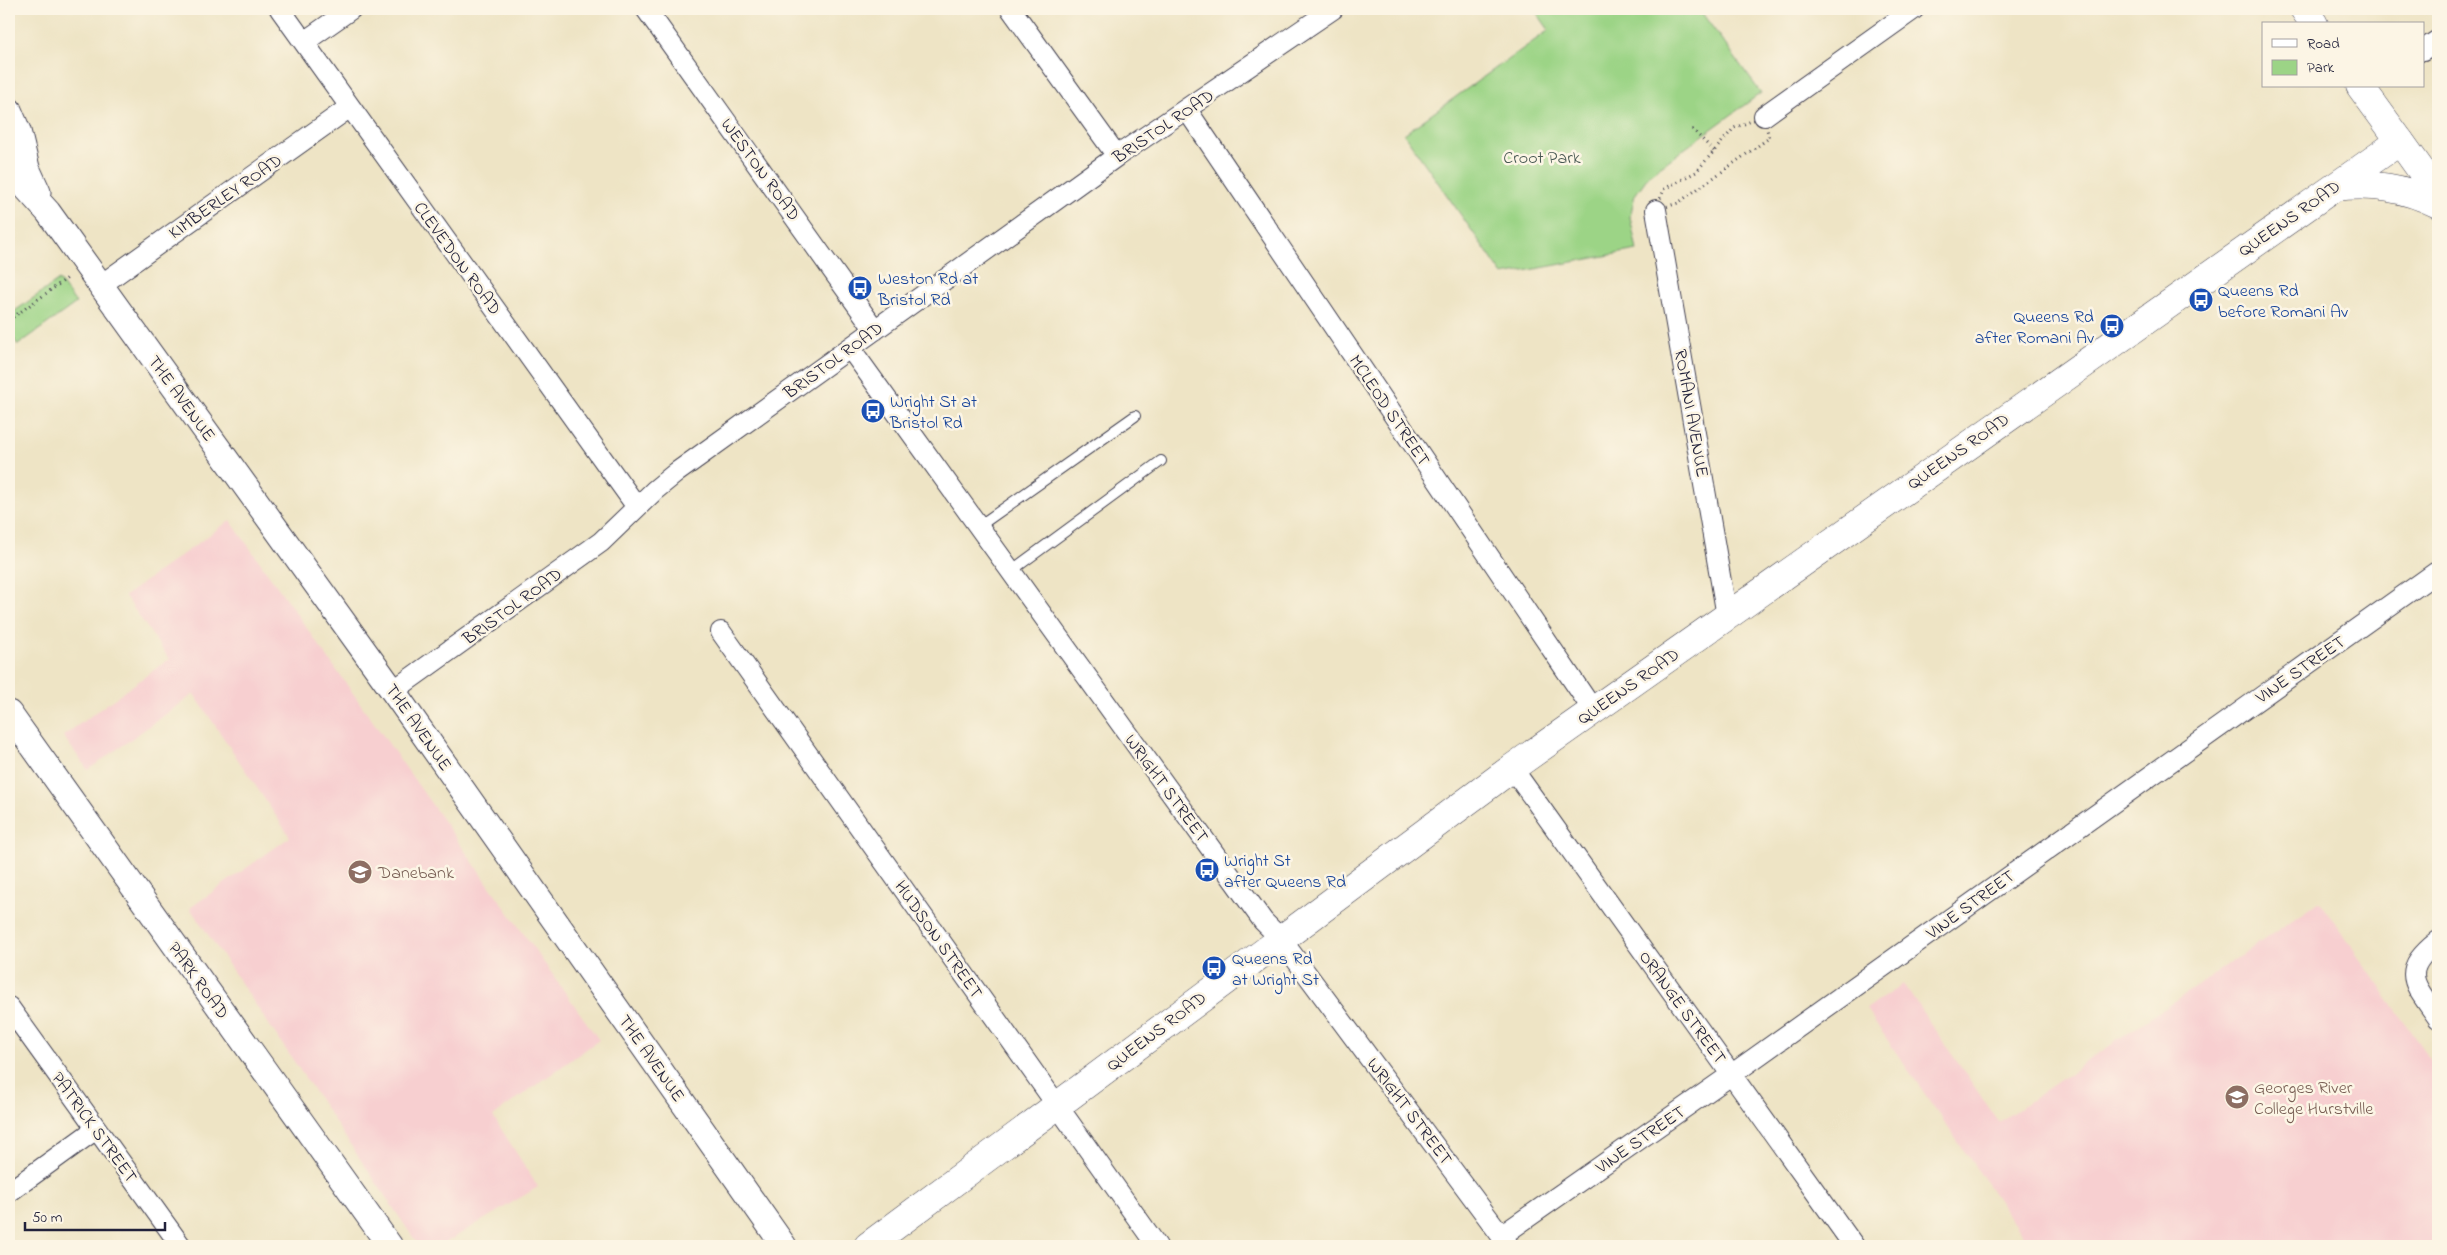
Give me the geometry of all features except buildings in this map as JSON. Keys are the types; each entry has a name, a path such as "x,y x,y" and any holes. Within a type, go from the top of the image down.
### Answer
{"main road":[{"path":"2304,9 2313,22"},
{"path":"2361,88 2438,194"},
{"name":"QUEENS ROAD","path":"868,1246 1280,938 1512,768 2400,141"},
{"path":"2335,187 2384,186 2406,190 2438,204"}],"street":[{"name":"CLEVEDON ROAD","path":"280,9 637,507"},
{"path":"304,42 351,9"},
{"name":"WESTON ROAD","path":"646,9 876,330"},
{"path":"1011,9 1118,156"},
{"name":"BRISTOL ROAD","path":"393,691 601,542 676,472 1118,156 1188,110 1333,9"},
{"path":"1764,116 1914,9"},
{"path":"2424,49 2438,40"},
{"name":"KIMBERLEY ROAD","path":"101,285 350,107"},
{"name":"THE AVENUE","path":"9,110 18,131 27,168 48,212"},
{"name":"MCLEOD STREET","path":"1188,110 1593,710"},
{"name":"THE AVENUE","path":"9,170 48,212 101,285 393,691 784,1246"},
{"name":"ROMANI AVENUE","path":"1656,210 1728,616"},
{"name":"WRIGHT STREET","path":"850,348 1263,921 1280,938 1505,1241"},
{"name":"VINE STREET","path":"1505,1241 1731,1075 2438,571"},
{"name":"HUDSON STREET","path":"721,632 1157,1246"},
{"name":"PARK ROAD","path":"9,713 390,1246"},
{"name":"ORANGE STREET","path":"1512,768 1854,1246"},
{"path":"2438,941 2419,957 2414,977 2418,988 2438,1018"},
{"name":"PATRICK STREET","path":"9,1007 181,1246"},
{"path":"9,1192 96,1129"}],"lane":[{"path":"979,526 1135,416"},
{"path":"1011,572 1161,461"}],"path":[{"path":"1764,116 1769,138 1678,203 1656,210 1664,189 1696,172 1734,128 1764,116"},
{"path":"1692,128 1715,152"},
{"path":"9,320 85,264"}],"shaded area":[{"name":"Danebank","path":"230,520 599,1040 493,1116 538,1187 440,1246 419,1246 190,908 290,837 194,694 88,770 63,736 169,659 125,596"},
{"name":"Georges River College Hurstville","path":"2320,901 2438,1071 2438,1246 2030,1246 1866,1009 1903,984 1999,1122"}],"green space":[{"name":"Croot Park","path":"1534,9 1699,9 1761,93 1650,174 1635,195 1630,217 1637,250 1503,275 1404,134 1549,30"},
{"path":"59,280 76,303 18,345 9,332 9,315"}],"place":[{"name":"Weston Rd at Bristol Rd","path":"860,288"},
{"name":"Queens Rd before Romani Av","path":"2201,300"},
{"name":"Queens Rd after Romani Av","path":"2112,326"},
{"name":"Wright St at Bristol Rd","path":"873,411"},
{"name":"Wright St after Queens Rd","path":"1207,870"},
{"name":"Danebank","path":"360,872"},
{"name":"Queens Rd at Wright St","path":"1214,968"},
{"name":"Georges River College Hurstville","path":"2237,1097"}]}
